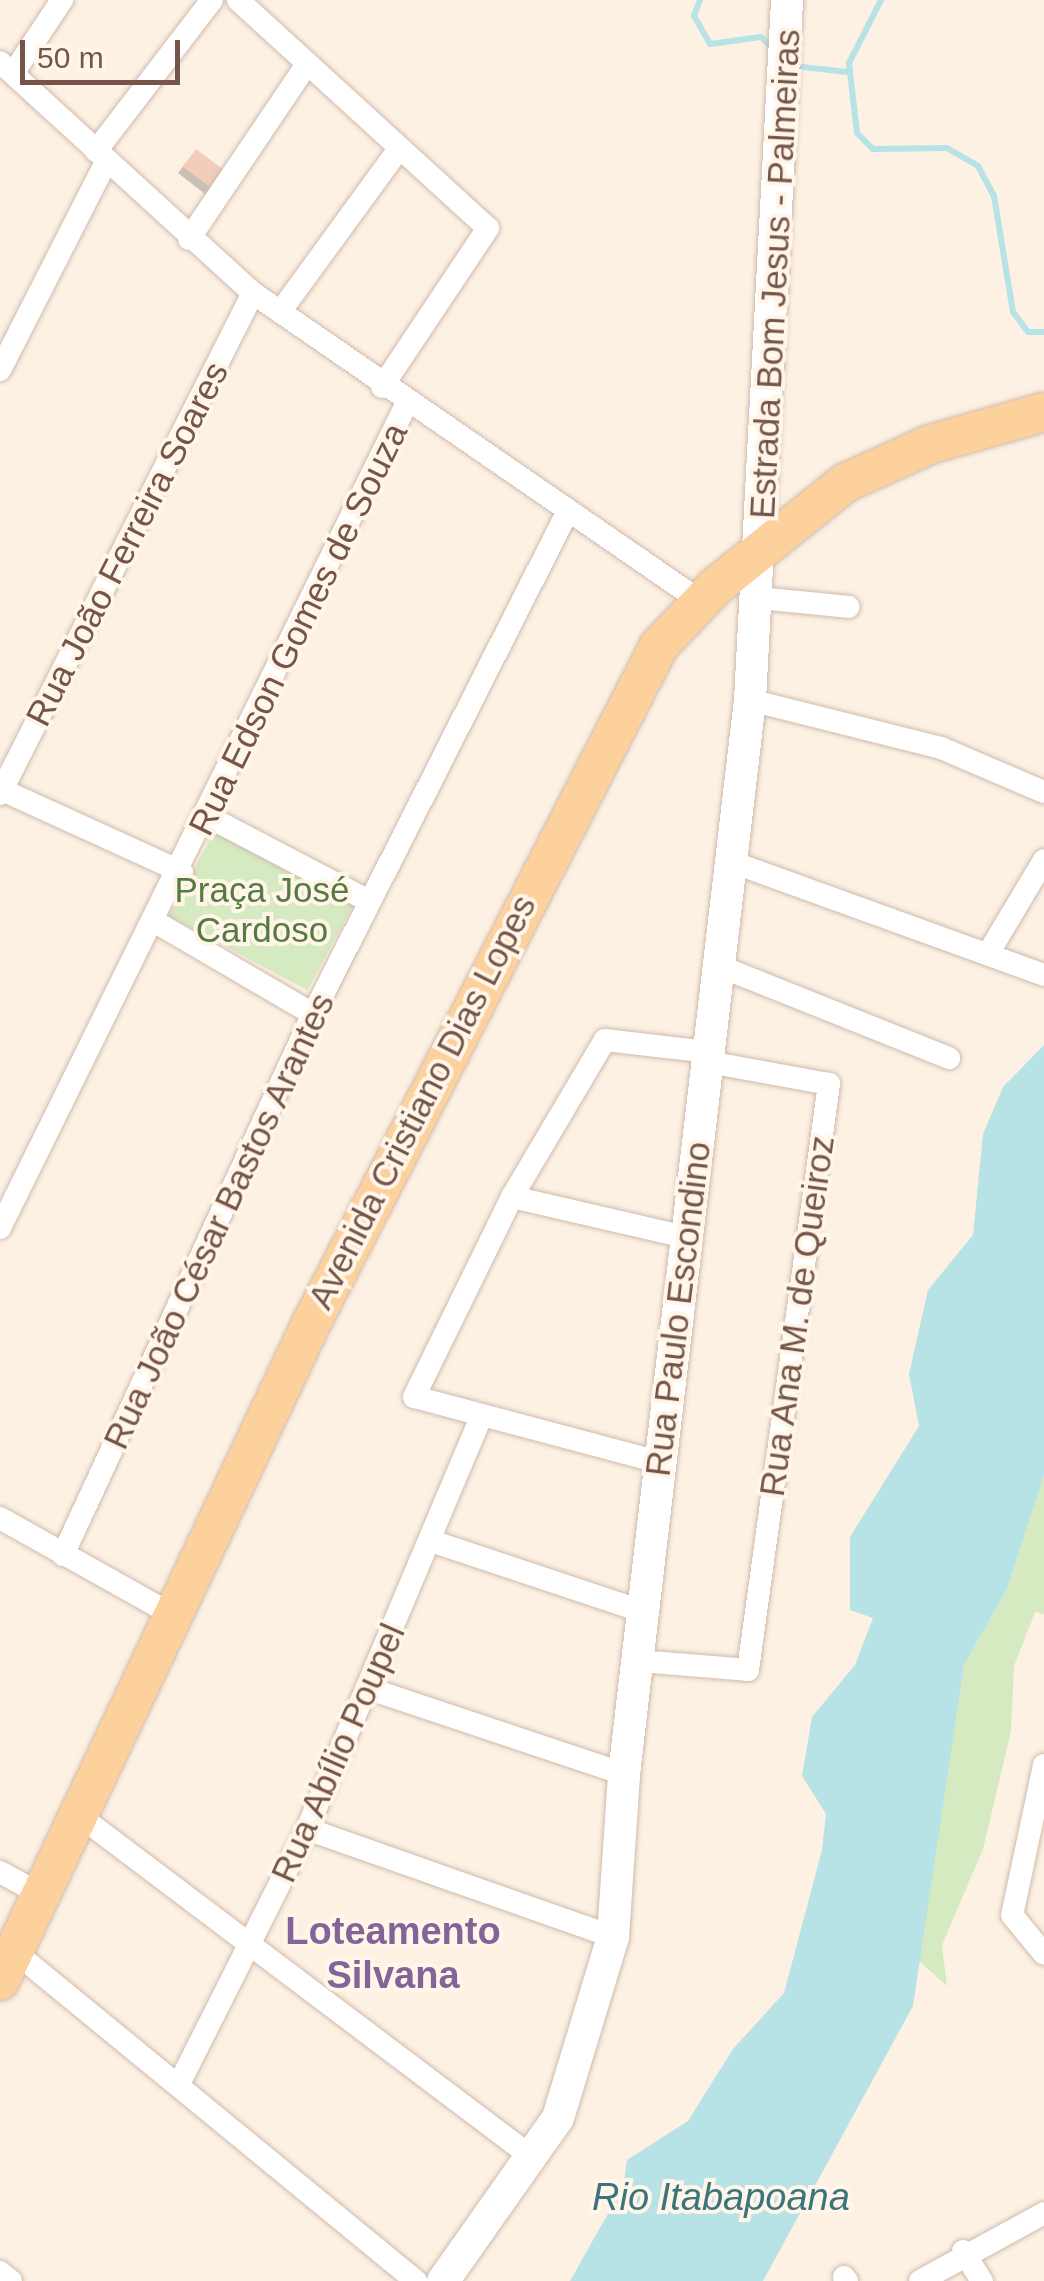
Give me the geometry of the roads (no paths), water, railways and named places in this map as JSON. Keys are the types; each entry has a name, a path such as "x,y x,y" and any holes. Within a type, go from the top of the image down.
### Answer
{"main road":[{"name":"Estrada Bom Jesus - Palmeiras","path":"762,547 787,0"},
{"name":"Avenida Cristiano Dias Lopes","path":"7,1966 81,1817 173,1615 611,726 659,646 700,601 762,547 880,465 1044,412"},
{"name":"Rua Paulo Escondino","path":"443,2281 533,2158 579,2068 614,1937 624,1774 732,862 762,547"}],"street":[{"path":"62,0 7,67 189,239 253,293 382,387 700,601"},
{"path":"0,370 102,156 212,0"},
{"path":"238,0 398,150 488,228 382,387"},
{"path":"189,239 308,64"},
{"path":"280,312 398,150"},
{"name":"Rua João Ferreira Soares","path":"1,791 253,293"},
{"name":"Rua Edson Gomes de Souza","path":"0,1228 157,924 406,404"},
{"name":"Rua João César Bastos Arantes","path":"63,1555 313,1014 567,513"},
{"path":"758,598 849,607"},
{"path":"750,700 941,748 1044,792"},
{"path":"1,791 182,872"},
{"path":"209,818 369,901"},
{"path":"989,952 1044,860"},
{"path":"732,862 1044,975"},
{"path":"157,924 313,1014"},
{"path":"719,966 948,1058"},
{"path":"659,1462 414,1397 512,1197 605,1040 709,1057"},
{"name":"Rua Ana M. de Queiroz","path":"639,1661 748,1670 829,1084 709,1057"},
{"path":"512,1197 685,1236"},
{"name":"Rua Abílio Poupel","path":"180,2082 254,1943 308,1829 481,1417"},
{"path":"2,1524 173,1615"},
{"path":"431,1541 644,1612"},
{"path":"367,1688 624,1774"},
{"path":"1044,1764 1012,1915 1044,1954"},
{"path":"81,1817 254,1943 533,2158"},
{"path":"308,1829 614,1937"},
{"path":"0,1872 42,1895"},
{"path":"7,1966 180,2082 416,2281"},
{"path":"920,2281 963,2251 1044,2213"},
{"path":"963,2251 982,2281"},
{"path":"0,2272 11,2281"}],"water":[{"name":"Rio Itabapoana","path":"1044,1045 1044,1475 1007,1589 964,1665 913,2006 763,2281 570,2281 623,2187 627,2160 688,2121 733,2049 784,1993 822,1850 826,1814 802,1776 812,1717 855,1665 873,1618 850,1610 850,1537 919,1426 909,1374 928,1290 973,1235 983,1134 1003,1087"}],"waterway":[{"path":"700,0 694,16 710,44 761,37 772,48"},
{"path":"881,0 849,63 857,133 873,149 947,148 978,166 994,196 1013,312 1028,332 1044,332"},
{"path":"802,67 848,72"}],"district":[{"name":"Loteamento Silvana","path":"393,1954"}],"park label":[{"name":"Praça José Cardoso","path":"262,910"}]}
